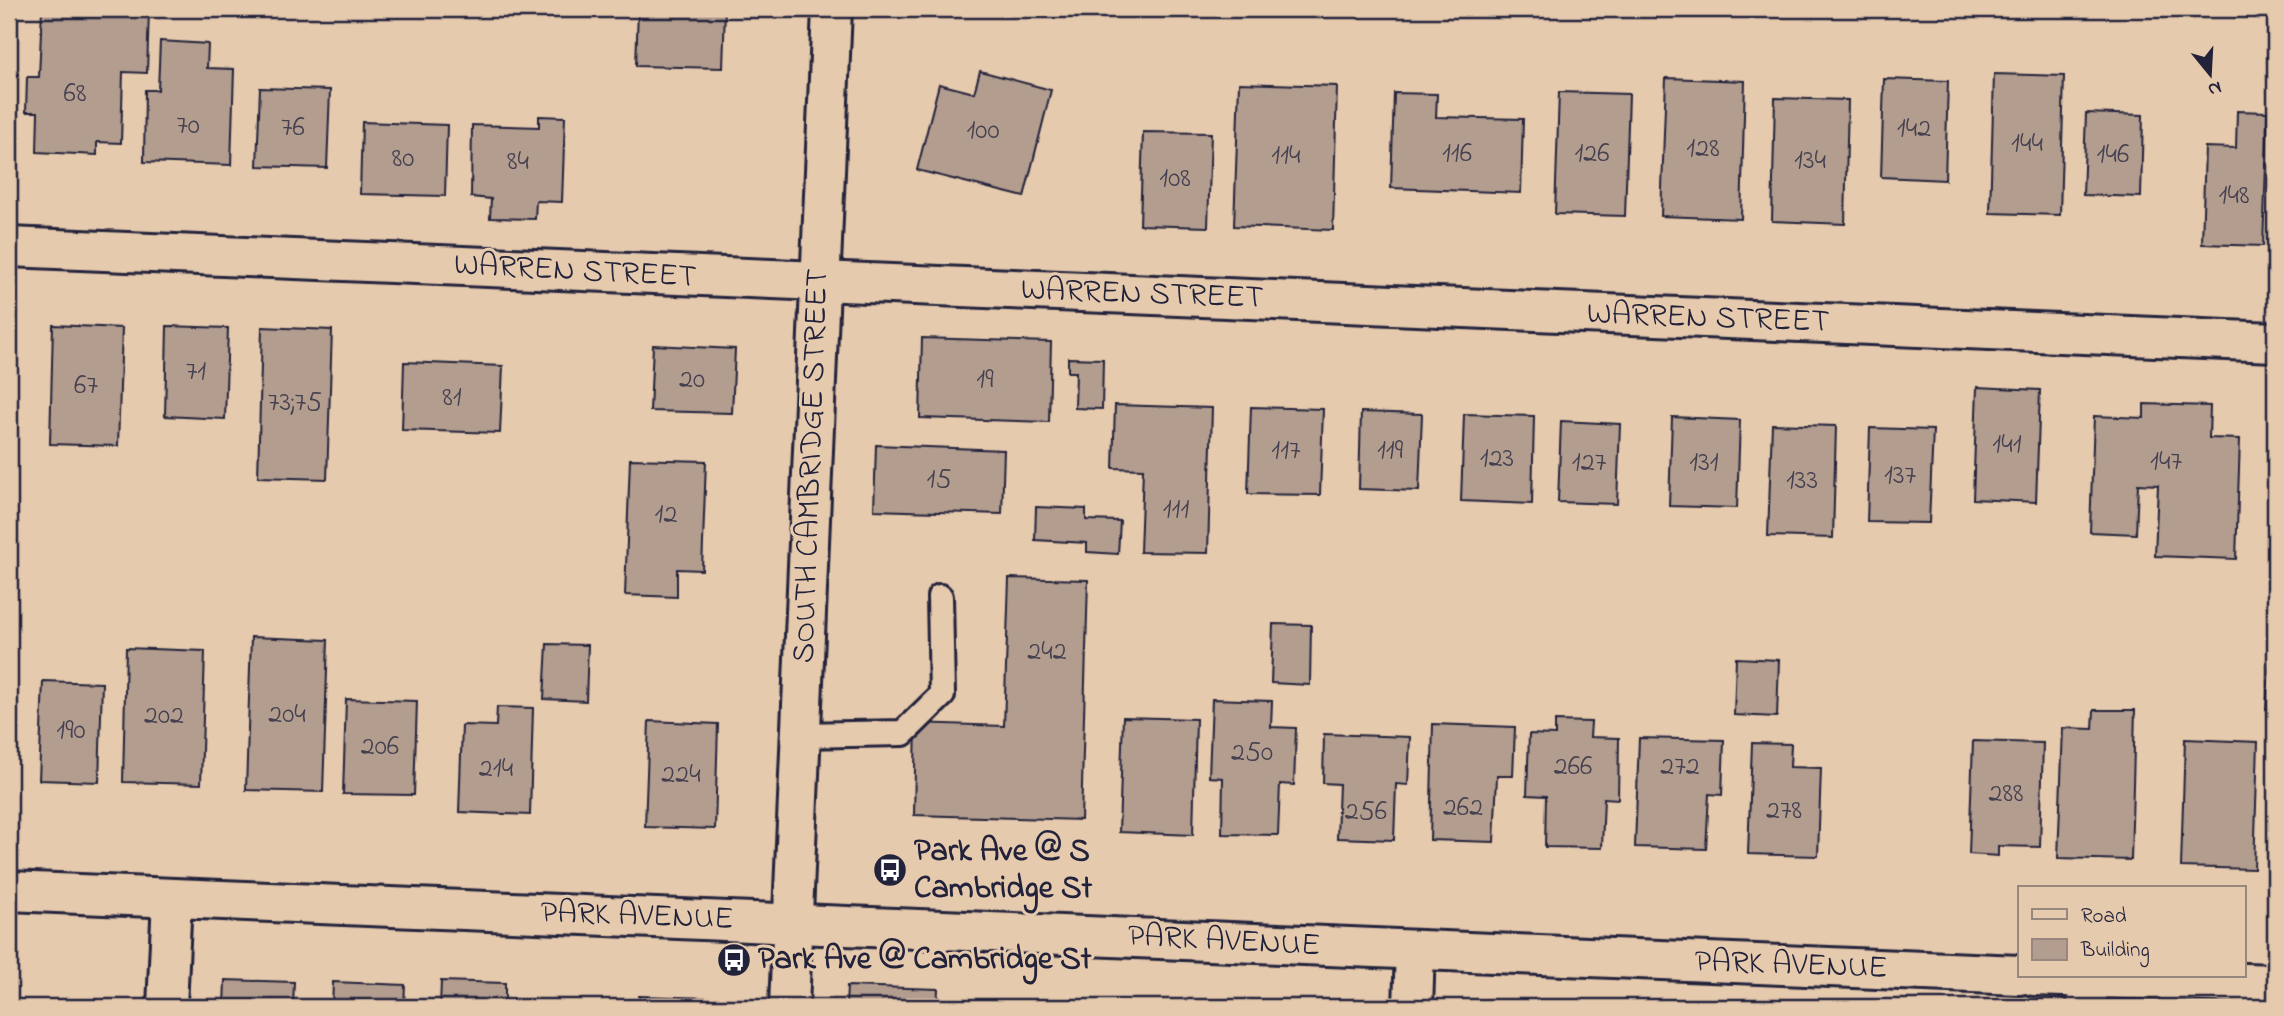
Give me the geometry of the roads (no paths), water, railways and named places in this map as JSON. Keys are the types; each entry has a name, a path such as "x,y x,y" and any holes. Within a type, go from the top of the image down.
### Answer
{"street":[{"name":"SOUTH CAMBRIDGE STREET","path":"789,1007 832,9"},
{"name":"WARREN STREET","path":"9,247 2275,342"},
{"name":"PARK AVENUE","path":"9,891 2018,975"},
{"path":"167,1007 172,898"},
{"path":"1413,1007 1415,950"},
{"path":"2041,978 2088,992 2275,984"}],"lane":[{"path":"800,735 903,733 942,695 940,597"}],"place":[{"name":"Park Ave @ S Cambridge St","path":"890,870"},
{"name":"Park Ave @ Cambridge St","path":"734,960"}]}
